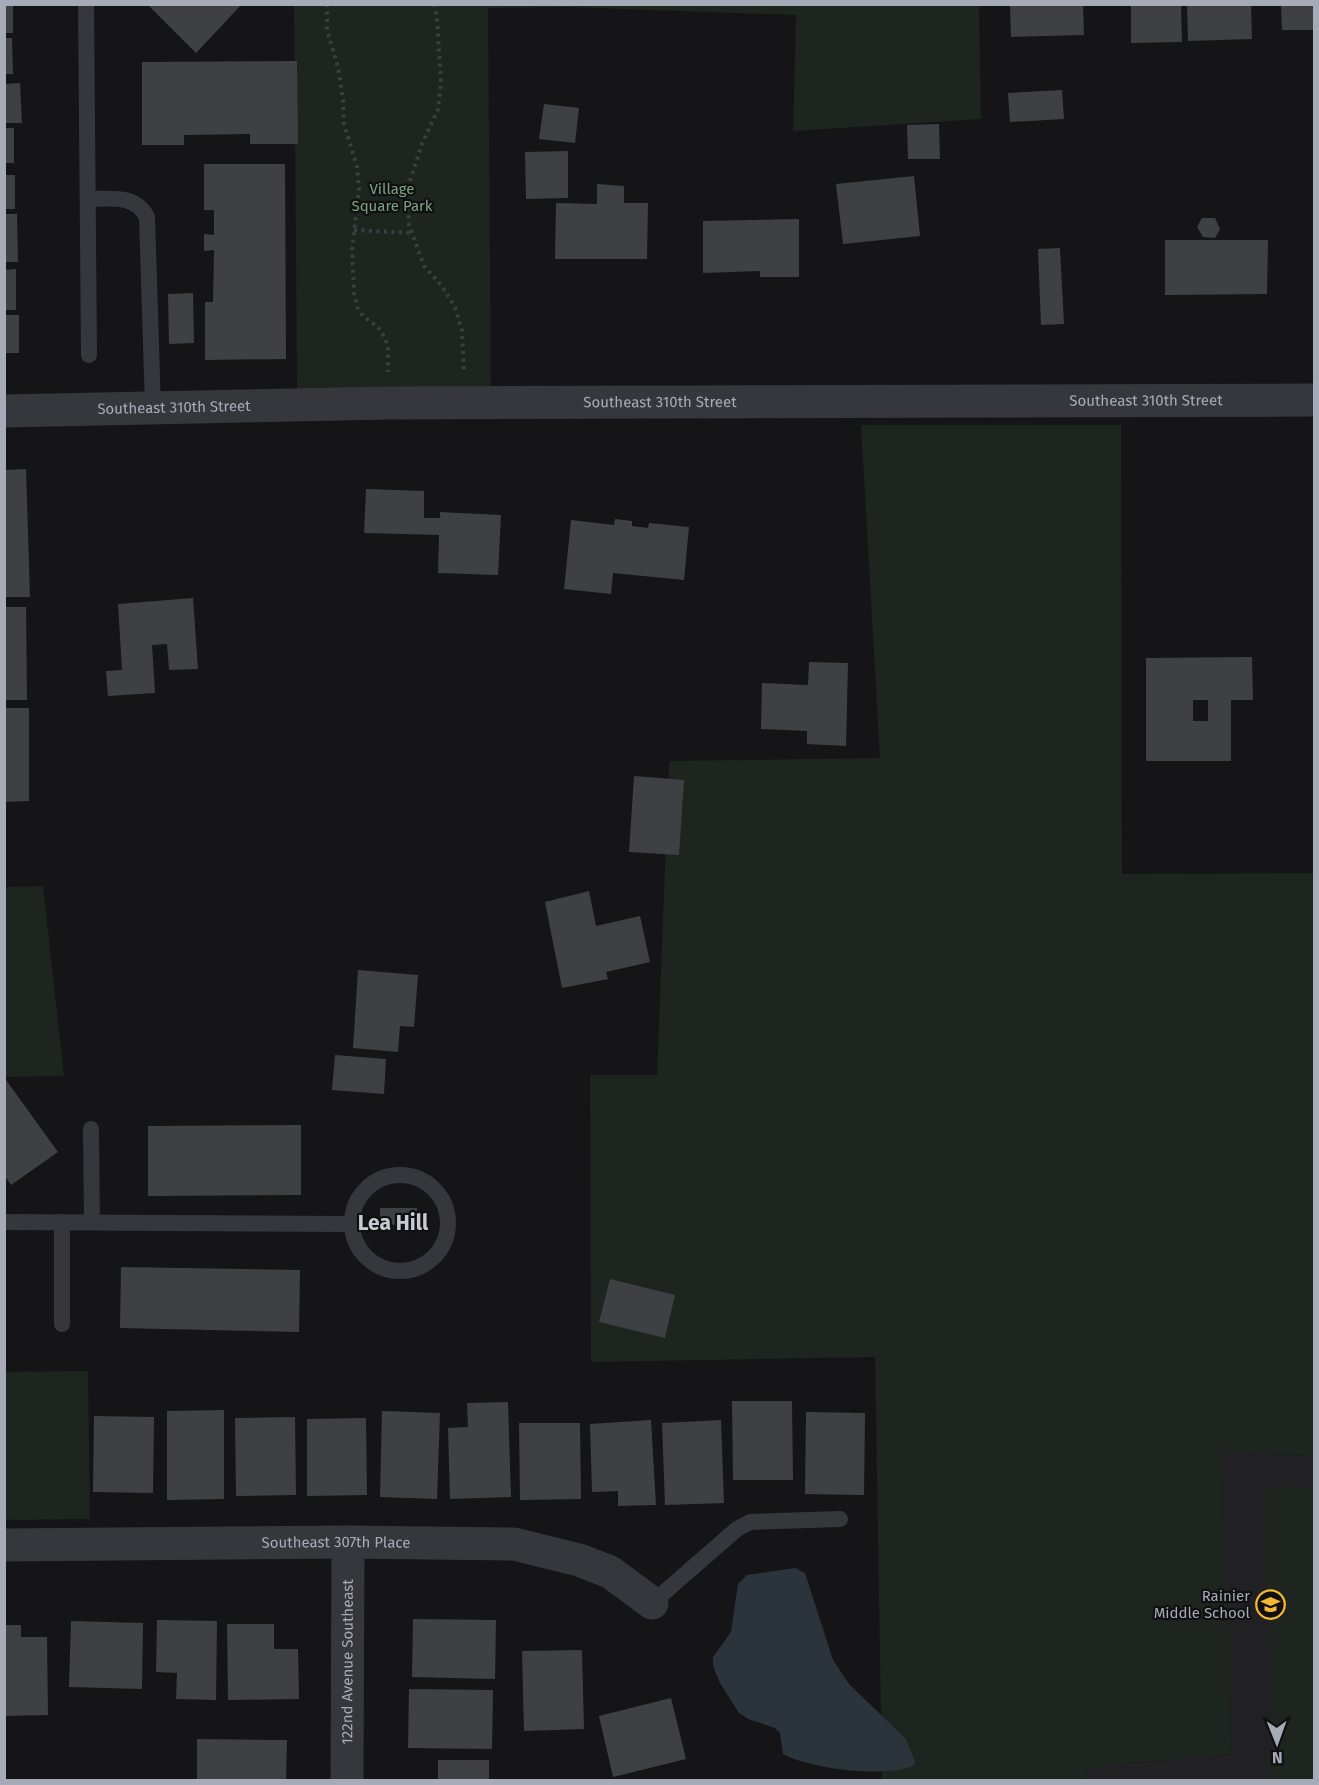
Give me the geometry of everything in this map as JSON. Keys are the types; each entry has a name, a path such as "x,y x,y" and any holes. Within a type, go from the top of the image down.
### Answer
{"street":[{"name":"Southeast 310th Street","path":"4,411 389,403 1314,400"},
{"name":"Southeast 307th Place","path":"4,1545 348,1542 514,1544 579,1560 610,1572 652,1603"},
{"name":"122nd Avenue Southeast","path":"347,1780 348,1542"}],"lane":[{"path":"86,4 89,356"},
{"path":"88,198 132,201 147,217 153,408"},
{"path":"91,1129 92,1222"},
{"path":"391,1175 408,1175 424,1180 437,1191 446,1206 449,1222 447,1237 440,1251 430,1262 416,1269 401,1272 386,1270 367,1258 354,1239 352,1224 354,1207 363,1192 375,1181 391,1175"},
{"path":"4,1222 352,1224"},
{"path":"62,1222 62,1324"},
{"path":"652,1603 737,1529 750,1522 840,1519"}],"path":[{"path":"327,4 327,30 339,78 344,124 357,167 359,188 352,250 354,293 358,309 363,316 378,327 388,347 389,403"},
{"path":"434,4 441,83 438,109 422,144 410,181 408,225 424,266 442,286 461,324 465,403"},
{"path":"354,230 411,233"}],"shaded area":[{"name":"Rainier Middle School","path":"1220,1452 1314,1456 1314,1780 1086,1780 1086,1767 1232,1754"},
{"path":"795,1568 805,1573 833,1660 849,1684 906,1739 915,1762 913,1766 884,1771 847,1770 811,1764 783,1754 780,1733 775,1728 748,1719 739,1713 720,1683 713,1666 713,1657 731,1632 738,1584 747,1575"}],"green space":[{"name":"Village Square Park","path":"294,5 979,5 981,119 793,131 796,15 567,7 488,8 491,388 297,389"},
{"path":"861,425 1121,425 1122,874 1314,873 1314,1456 1221,1452 1232,1754 1087,1767 1086,1780 882,1780 875,1357 591,1362 590,1075 657,1075 669,761 880,758"},
{"path":"43,886 64,1076 5,1077 5,887"},
{"path":"88,1371 90,1519 5,1520 5,1372"},
{"path":"1314,1488 1314,1780 1272,1780 1266,1489"}],"building":[{"path":"4,4 13,4 13,33 4,33"},
{"path":"147,4 242,4 196,53"},
{"path":"1010,4 1083,4 1084,35 1011,37"},
{"path":"1131,4 1181,4 1182,42 1131,43"},
{"path":"1187,4 1251,4 1252,39 1188,41"},
{"path":"1281,4 1314,4 1314,30 1282,30"},
{"path":"4,38 12,38 13,74 4,74"},
{"path":"297,61 298,144 250,144 250,134 184,135 184,145 142,145 142,62"},
{"path":"20,83 22,123 4,123 4,84"},
{"path":"1062,90 1064,119 1010,122 1008,93"},
{"path":"544,104 579,108 575,143 539,139"},
{"path":"939,124 940,159 908,159 907,125"},
{"path":"4,128 14,128 14,163 4,163"},
{"path":"568,151 568,198 526,199 525,152"},
{"path":"204,164 285,164 286,359 205,360 205,302 213,302 214,250 204,251 204,234 214,235 214,210 204,210"},
{"path":"4,175 15,175 15,209 4,209"},
{"path":"914,176 920,236 843,244 836,184"},
{"path":"597,184 624,186 624,203 648,203 647,259 555,259 556,203 597,204"},
{"path":"4,214 17,214 18,262 4,262"},
{"path":"1202,218 1215,218 1220,229 1215,238 1203,237 1197,227"},
{"path":"799,219 799,277 760,277 760,271 703,273 703,221"},
{"path":"1165,240 1268,240 1267,294 1165,295"},
{"path":"1060,248 1064,324 1041,325 1038,249"},
{"path":"16,269 16,310 4,310 4,270"},
{"path":"193,293 194,343 169,344 168,294"},
{"path":"4,315 19,315 19,353 4,353"},
{"path":"26,469 30,597 4,597 4,470"},
{"path":"366,489 424,491 424,518 440,518 440,512 501,515 498,575 438,573 439,535 364,533"},
{"path":"615,519 632,521 632,526 648,528 649,523 689,527 684,580 613,573 611,594 564,589 571,520 614,525"},
{"path":"193,598 198,669 169,670 167,644 152,645 155,693 108,696 106,671 122,670 118,604"},
{"path":"4,607 26,607 27,700 4,700"},
{"path":"1252,657 1253,700 1231,700 1231,761 1146,761 1146,658","holes":["1193,700 1208,700 1208,721 1193,721"]},
{"path":"809,662 848,663 846,746 807,744 807,731 761,729 762,683 808,685"},
{"path":"4,708 29,708 29,801 4,802"},
{"path":"634,776 684,780 679,855 629,852"},
{"path":"589,891 596,926 640,916 650,962 606,972 608,979 562,988 545,902"},
{"path":"358,970 418,975 414,1027 400,1026 398,1052 353,1048"},
{"path":"335,1055 386,1059 384,1094 332,1090"},
{"path":"6,1080 58,1152 11,1185 4,1175 4,1081"},
{"path":"301,1125 301,1195 148,1196 148,1126"},
{"path":"380,1208 417,1208 417,1224 380,1225"},
{"path":"121,1267 300,1270 299,1332 120,1328"},
{"path":"610,1279 675,1295 665,1338 599,1322"},
{"path":"732,1401 792,1401 793,1480 733,1480"},
{"path":"508,1402 511,1497 450,1499 448,1428 468,1427 467,1403"},
{"path":"224,1410 224,1499 167,1500 167,1411"},
{"path":"382,1411 440,1413 437,1499 380,1497"},
{"path":"806,1412 865,1413 864,1495 805,1494"},
{"path":"94,1416 154,1417 153,1493 93,1492"},
{"path":"295,1417 296,1495 236,1496 235,1418"},
{"path":"366,1418 367,1495 307,1496 307,1419"},
{"path":"651,1420 656,1505 618,1506 618,1491 592,1492 590,1424"},
{"path":"721,1420 724,1503 665,1505 662,1423"},
{"path":"519,1423 580,1423 581,1499 520,1500"},
{"path":"413,1619 496,1620 495,1679 412,1677"},
{"path":"157,1620 217,1621 216,1700 176,1699 177,1673 156,1672"},
{"path":"71,1621 143,1623 142,1689 69,1687"},
{"path":"227,1624 274,1624 274,1649 298,1649 299,1699 228,1700"},
{"path":"4,1625 21,1625 21,1637 47,1637 48,1715 4,1716"},
{"path":"582,1650 584,1729 524,1731 522,1651"},
{"path":"409,1689 493,1690 492,1749 408,1748"},
{"path":"671,1698 686,1759 613,1777 599,1716"},
{"path":"197,1739 287,1740 286,1780 197,1780"},
{"path":"438,1760 489,1760 489,1780 438,1780"}],"place":[{"name":"Rainier Middle School","path":"1271,1605"}],"district":[{"name":"Lea Hill","path":"393,1223"}]}
